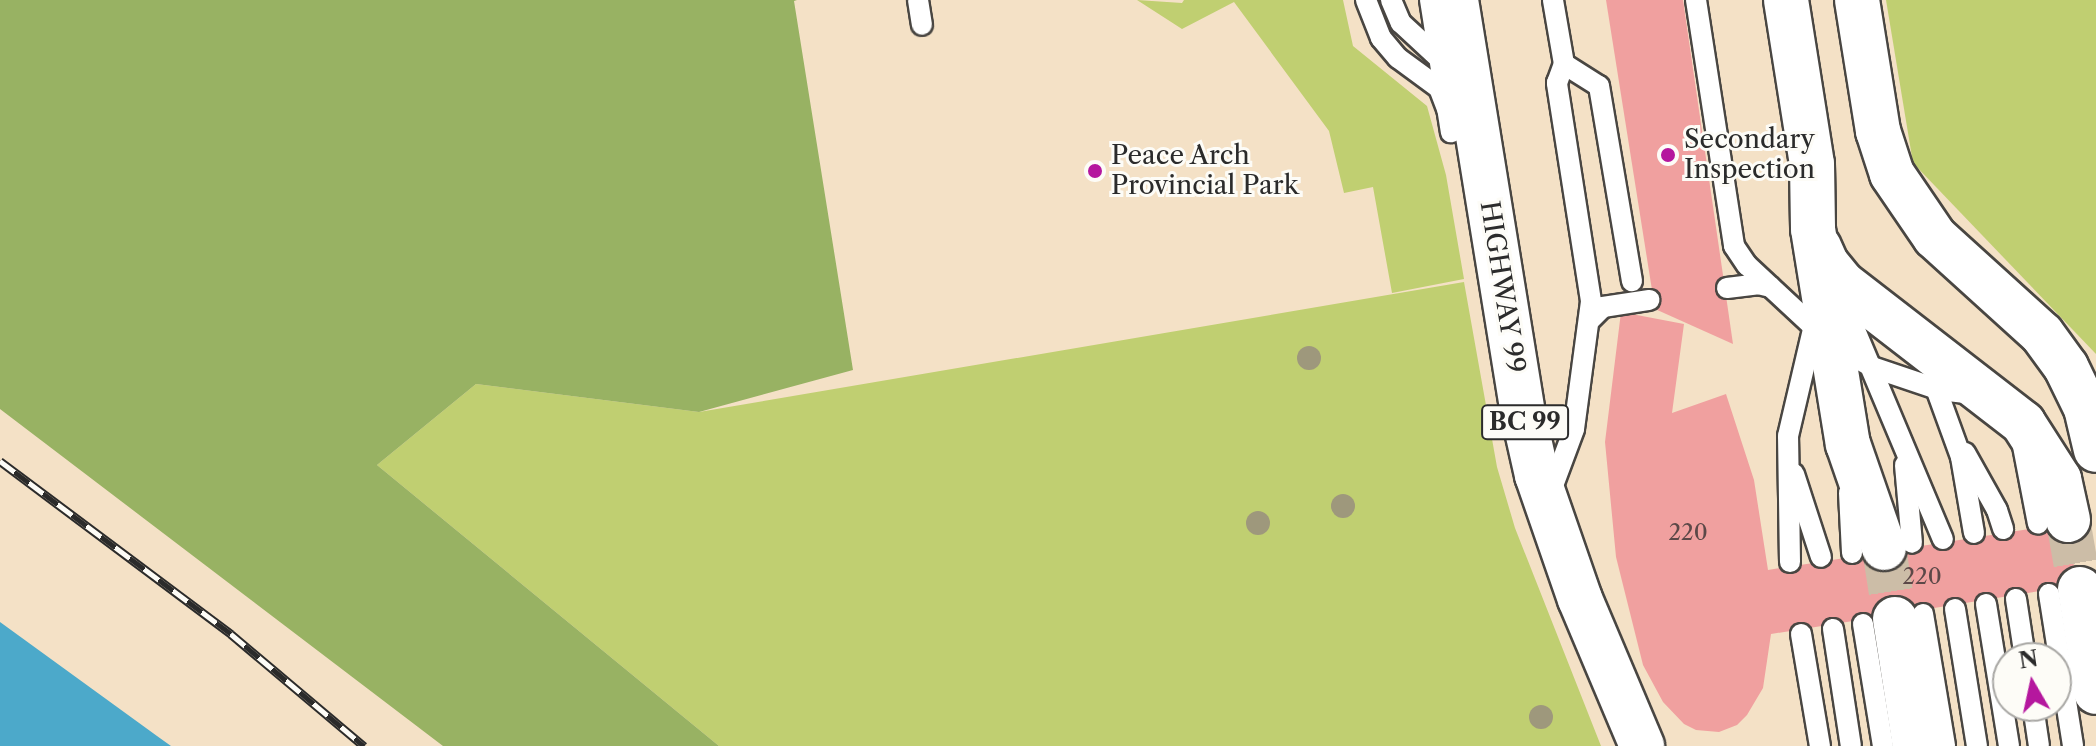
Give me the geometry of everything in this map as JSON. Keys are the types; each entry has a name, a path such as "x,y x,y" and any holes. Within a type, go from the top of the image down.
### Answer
{"highway":[{"name":"HIGHWAY 99","path":"1456,0 1452,96 1523,413 1552,522 1642,746"},
{"path":"1786,0 1812,164 1823,335 1848,444 1882,548"},
{"path":"1857,0 1878,131 1892,174 1935,237 2042,334 2066,367 2086,408 2096,450"},
{"name":"BC 99","path":"1452,96 1513,491 1543,579 1613,746"},
{"path":"1820,257 1842,283 1900,330 1999,402 2048,459 2059,479 2053,522"},
{"path":"2065,592 2096,692"},
{"path":"1894,619 1915,746"}],"lane":[{"path":"918,0 922,25"},
{"path":"1366,0 1381,38 1398,58 1452,96"},
{"path":"1391,0 1401,23 1452,96"},
{"path":"1430,0 1452,96"},
{"path":"1552,522 1552,483 1574,429 1581,362 1591,319 1591,301 1557,83 1564,64 1553,0"},
{"path":"1696,0 1734,246 1771,287 1823,335 1872,367 1940,390 1999,402"},
{"path":"1564,64 1599,86 1632,281"},
{"path":"1820,257 1872,367 1901,445 1943,539"},
{"path":"1727,288 1758,284 1771,287"},
{"path":"1591,319 1603,307 1649,300"},
{"path":"1900,330 1940,390 1955,436 1974,533"},
{"path":"1790,562 1790,418 1823,335"},
{"path":"1955,436 1997,510 2003,529"},
{"path":"1882,548 1901,445"},
{"path":"1788,451 1821,557"},
{"path":"2065,592 2073,746"},
{"path":"2016,599 2023,642"},
{"path":"1986,604 2009,746"},
{"path":"1955,609 1977,746"},
{"path":"1833,629 1851,746"},
{"path":"1801,634 1820,746"},
{"path":"1883,746 1902,673"},
{"path":"1902,673 1945,746"},
{"path":"2035,722 2039,746"}],"green space":[{"path":"0,0 797,0 794,1 853,370 699,412 476,384 377,465 719,746 443,746 0,409"},
{"path":"1137,0 1182,3 1184,0 1343,0 1353,46 1427,106 1446,175 1464,279 1392,293 1373,187 1344,193 1329,131 1234,2 1182,29"},
{"path":"1886,0 2096,0 2096,354 1913,163"},
{"path":"1464,282 1497,467 1515,528 1601,746 719,746 377,465 476,384 699,412"}],"water":[{"path":"0,622 157,736 171,746 0,746"}],"building":[{"name":"Secondary Inspection","path":"1606,0 1683,0 1733,344 1655,309"},
{"path":"1621,312 1684,324 1672,413 1726,394 1754,480 1768,570 2067,523 2077,585 1771,634 1763,688 1747,715 1737,725 1719,732 1696,730 1684,724 1663,702 1643,665 1616,557 1605,442"}],"tunnel":[{"path":"2068,520 2080,589"},
{"path":"1884,548 1895,619"}],"railway":[{"path":"0,461 231,634 364,746"}],"place":[{"name":"Secondary Inspection","path":"1668,155"},
{"name":"Peace Arch Provincial Park","path":"1095,171"}]}
